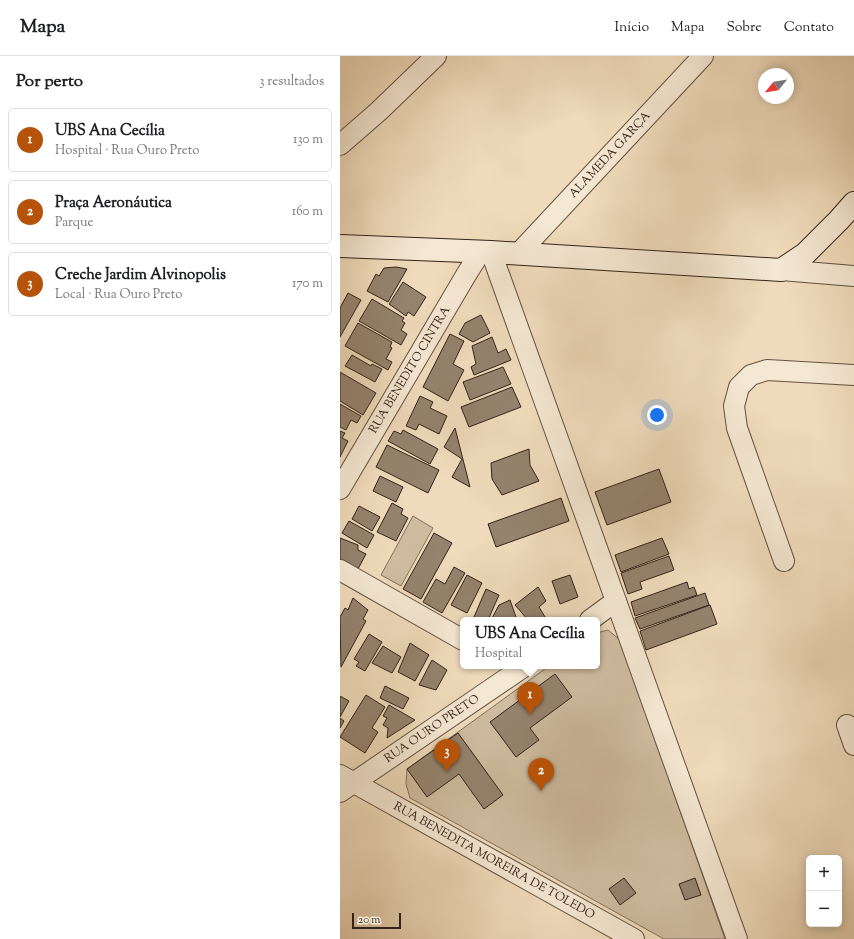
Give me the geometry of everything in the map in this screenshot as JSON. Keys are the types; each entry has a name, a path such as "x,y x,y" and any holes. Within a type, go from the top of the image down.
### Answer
{"main road":[{"path":"340,246 486,252 780,270 805,254 854,203"}],"street":[{"path":"340,145 380,111 436,56"},
{"name":"ALAMEDA GARÇA","path":"518,254 703,56"},
{"path":"486,252 616,602 737,939"},
{"name":"RUA BENEDITO CINTRA","path":"340,489 462,282 486,252"},
{"path":"780,270 854,276"},
{"path":"784,561 737,428 734,406 739,387 751,374 767,370 854,375"},
{"path":"340,570 460,638"},
{"path":"594,617 616,602"},
{"name":"RUA OURO PRETO","path":"345,783 516,669"},
{"path":"847,725 854,745"},
{"name":"RUA BENEDITA MOREIRA DE TOLEDO","path":"345,783 634,939"}],"shaded area":[{"path":"413,516 433,528 401,586 381,575"},
{"path":"608,630 620,640 725,939 664,939 410,798 406,784 407,769 545,669 600,669 600,632"}],"building":[{"path":"396,267 407,269 388,302 367,291 376,274 379,276 384,268"},
{"path":"403,282 426,297 414,316 408,312 406,316 389,304"},
{"path":"348,293 361,300 340,337 340,308"},
{"path":"372,299 404,318 402,321 405,323 401,330 407,334 401,345 359,321"},
{"path":"481,315 490,333 473,342 459,334 465,323"},
{"path":"358,323 392,342 390,347 392,348 386,359 392,362 388,370 345,346"},
{"path":"450,334 464,341 453,364 464,370 448,401 423,387"},
{"path":"492,337 498,353 506,349 511,360 474,375 471,367 476,364 472,346"},
{"path":"352,355 371,366 372,364 382,369 375,382 345,366"},
{"path":"503,367 511,384 470,400 463,382"},
{"path":"340,372 376,393 363,415 340,401"},
{"path":"512,387 521,407 469,427 461,407"},
{"path":"420,396 433,402 430,408 447,416 439,434 419,424 416,430 406,426"},
{"path":"340,404 361,416 357,423 351,420 346,430 340,427"},
{"path":"455,428 470,487 452,477 462,459 444,447"},
{"path":"403,430 438,449 430,464 388,441 394,431 401,434"},
{"path":"340,431 345,433 342,438 348,441 340,457"},
{"path":"387,445 439,470 428,493 376,467"},
{"path":"529,449 530,465 539,481 502,495 492,479 491,463"},
{"path":"659,469 671,502 607,525 595,492"},
{"path":"380,476 403,487 396,502 373,491"},
{"path":"561,498 569,521 496,547 488,524"},
{"path":"392,503 403,509 401,514 408,518 396,541 377,532"},
{"path":"359,506 380,517 372,531 352,519"},
{"path":"349,521 374,535 367,548 342,533"},
{"path":"434,533 452,543 421,599 403,589"},
{"path":"340,538 358,545 358,550 366,554 358,569 340,560"},
{"path":"662,538 669,554 621,572 615,555"},
{"path":"669,556 674,570 640,582 642,589 628,594 621,573"},
{"path":"454,567 465,573 442,613 423,602 436,579 445,584"},
{"path":"467,575 482,583 467,613 451,605"},
{"path":"570,575 578,597 560,604 552,581"},
{"path":"687,582 689,589 694,587 697,595 635,616 631,602"},
{"path":"538,587 546,601 539,607 545,617 525,617 515,605"},
{"path":"486,589 499,595 489,617 474,617"},
{"path":"705,593 709,605 640,629 635,618"},
{"path":"353,598 368,610 363,619 366,621 341,667 340,617 345,608 348,610"},
{"path":"510,600 516,617 493,617 499,605"},
{"path":"710,605 717,624 646,650 640,631"},
{"path":"369,634 382,642 365,671 356,666 359,662 354,659"},
{"path":"410,643 429,655 415,681 398,672"},
{"path":"383,646 401,657 392,673 372,663"},
{"path":"432,660 447,670 436,690 419,685"},
{"path":"555,674 572,697 530,728 539,740 516,757 490,722"},
{"path":"385,686 409,698 403,709 380,698"},
{"path":"366,695 385,707 372,728 378,732 365,753 340,737"},
{"path":"340,696 349,701 340,717"},
{"path":"389,705 415,720 387,738 388,728 383,725 387,718 383,716"},
{"path":"340,718 344,721 340,728"},
{"path":"458,733 503,795 484,809 459,774 427,797 407,769"},
{"path":"624,878 636,893 620,905 609,889"},
{"path":"695,878 701,895 685,900 679,884"}],"place":[{"name":"UBS Ana Cecília","path":"530,715"},
{"name":"Creche Jardim Alvinopolis","path":"447,772"},
{"name":"Praça Aeronáutica","path":"541,791"}]}
